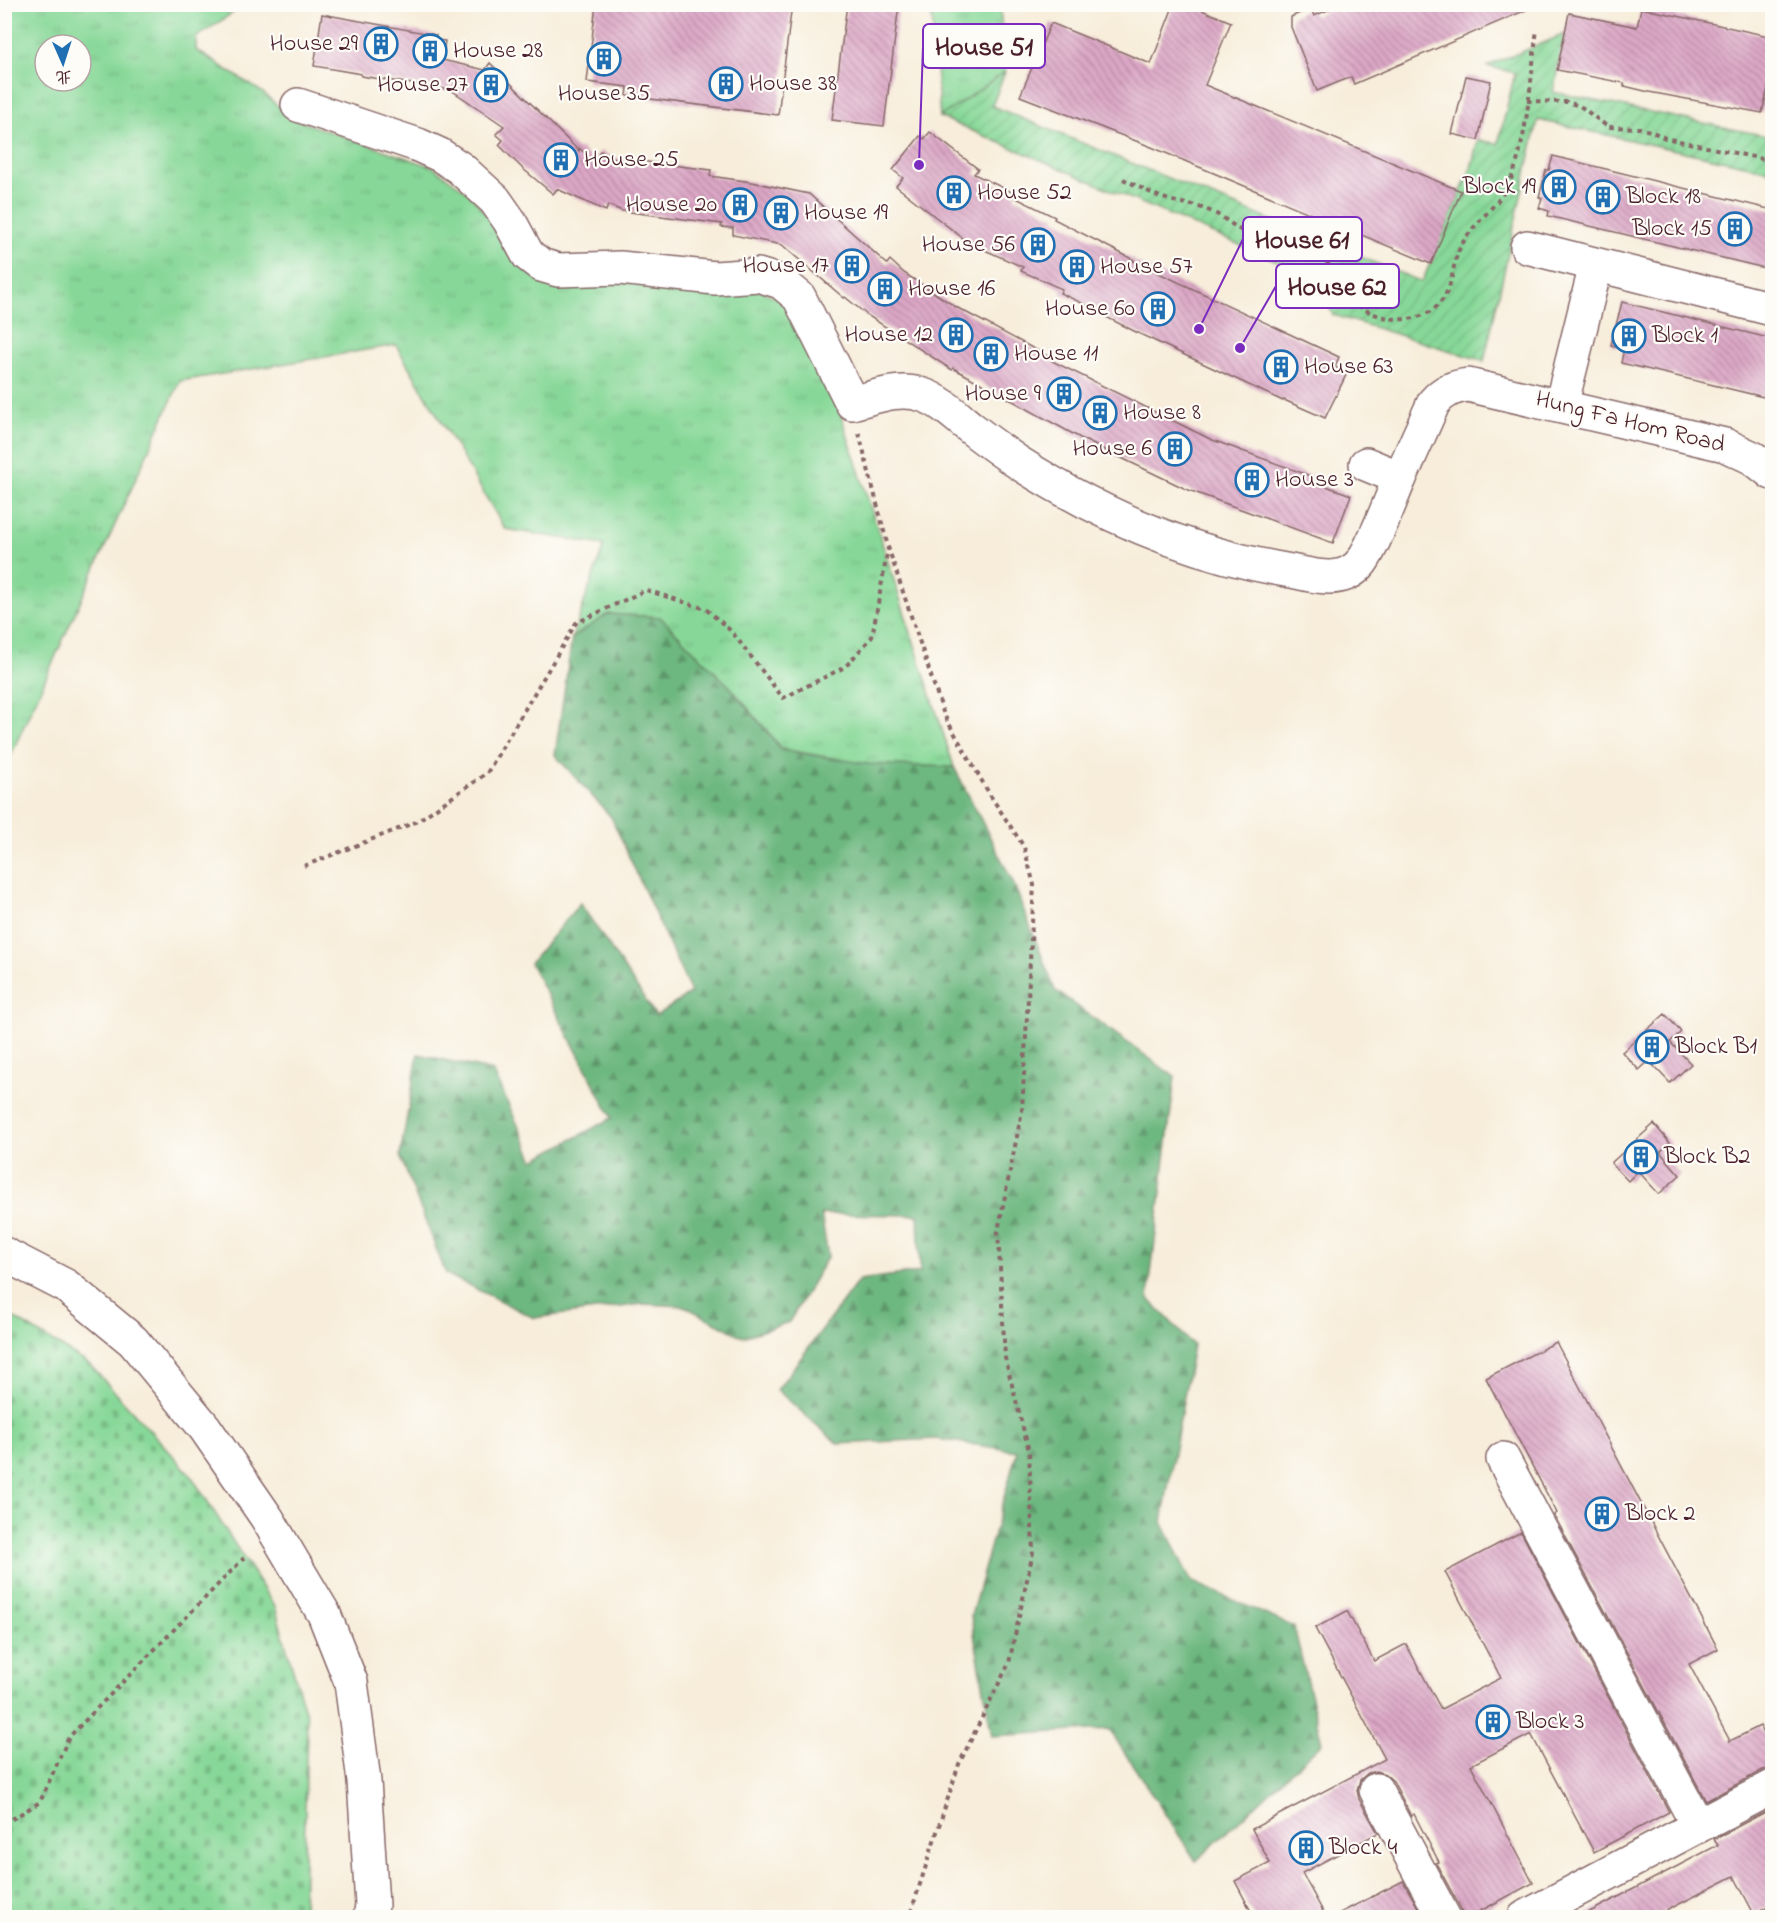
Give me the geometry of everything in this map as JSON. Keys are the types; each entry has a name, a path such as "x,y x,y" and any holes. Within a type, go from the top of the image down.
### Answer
{"lane":[{"path":"298,105 440,154 460,168 495,200 528,255 541,265 558,270 620,268 715,278 758,275 781,282 799,297 852,403"},
{"path":"1527,247 1773,309"},
{"path":"1561,406 1596,265"},
{"name":"Hung Fa Hom Road","path":"852,403 898,392 923,394 942,405 1017,461 1058,487 1110,514 1187,545 1279,569 1327,577 1348,573 1364,559 1434,402 1443,393 1455,387 1468,385 1481,387 1725,445 1753,458 1773,472"},
{"path":"1366,464 1400,478"},
{"path":"4,1254 66,1286 133,1341 205,1428 267,1518 324,1614 351,1682 364,1781 372,1905 370,1917"},
{"path":"1503,1459 1698,1826"},
{"path":"1524,1917 1773,1787"},
{"path":"1376,1790 1444,1917"}],"path":[{"path":"1123,179 1169,200 1202,207 1254,237 1284,237 1308,245 1328,263 1351,300 1378,316 1408,320 1421,316 1433,310 1443,300 1449,288 1460,246 1493,208 1507,187 1516,165 1537,29"},
{"path":"1527,101 1567,102 1580,106 1608,127 1640,128 1665,138 1773,161"},
{"path":"852,403 888,547 944,715 990,795 1024,847 1034,885 1022,1110 998,1231 1005,1358 1029,1451 1033,1552 1009,1663 960,1764 909,1917"},
{"path":"304,867 416,822 487,773 576,623 646,590 705,609 732,632 783,698 845,668 872,637 888,547"},
{"path":"4,1824 40,1802 69,1737 244,1558"}],"green space":[{"path":"5,4 244,5 196,38 196,50 262,92 293,119 433,167 469,193 496,227 620,281 757,289 782,300 839,409 954,767 869,765 782,749 731,688 660,617 608,614 572,638 604,545 505,529 396,345 180,381 5,768"},
{"path":"931,5 1000,5 1005,72 940,117"},
{"path":"1565,34 1553,92 1772,137 1772,171 1538,120 1484,361 1333,315 1314,277 940,117 1005,72 992,106 1422,282 1471,168 1478,140 1498,144 1515,73 1487,66"},
{"path":"608,614 660,617 731,688 782,750 869,764 954,767 1013,882 1055,990 1175,1077 1148,1298 1193,1345 1162,1522 1191,1581 1294,1627 1322,1743 1196,1861 1109,1729 992,1736 971,1616 1017,1451 936,1439 838,1444 777,1390 859,1280 920,1272 918,1215 821,1214 828,1256 789,1322 743,1337 684,1306 643,1304 534,1318 446,1274 400,1156 418,1054 493,1071 534,1160 612,1118 530,963 580,903 656,1016 691,993 611,817 555,755 572,638"},
{"path":"4,1312 89,1364 190,1474 275,1607 307,1718 303,1917 5,1917"}],"building":[{"path":"596,4 792,4 778,115 627,96 628,87 587,82"},
{"path":"847,4 899,4 884,126 832,120"},
{"path":"1174,4 1187,4 1231,22 1205,85 1461,191 1431,264 1149,146 1020,96 1051,23 1151,64"},
{"path":"1342,4 1540,4 1354,84 1351,77 1317,91 1291,27 1291,17 1311,8 1314,16"},
{"path":"1641,8 1773,37 1773,67 1762,113 1649,92 1624,86 1624,83 1557,70 1569,13 1637,27"},
{"path":"322,14 436,35 436,40 445,41 442,60 485,70 490,63 579,151 579,148 595,162 600,151 615,158 711,170 710,176 809,194 887,264 890,260 904,273 956,307 1053,359 1052,361 1210,439 1313,477 1312,481 1351,495 1333,543 1186,489 1084,440 953,368 952,370 867,315 782,245 733,235 733,228 721,227 722,224 622,211 608,205 606,211 557,189 553,194 499,145 503,140 496,134 504,126 451,90 314,66"},
{"path":"1466,76 1491,81 1478,140 1452,134"},
{"path":"930,132 978,169 974,174 1016,194 1014,197 1055,217 1054,219 1133,261 1339,357 1335,367 1347,373 1325,418 1283,401 1140,334 1060,293 1062,289 1021,271 1023,267 969,243 896,186 903,178 893,170 920,136 924,139"},
{"path":"1553,156 1773,210 1773,270 1548,216 1549,211 1539,208 1542,198 1539,197 1546,170 1549,170"},
{"path":"1622,302 1773,339 1773,379 1768,398 1621,363 1624,348 1611,345"},
{"name":"Block B1","path":"1665,1014 1681,1032 1670,1042 1691,1064 1670,1083 1649,1061 1639,1070 1622,1052"},
{"name":"Block B2","path":"1654,1124 1670,1143 1660,1152 1680,1175 1659,1194 1638,1171 1628,1181 1611,1163"},
{"name":"Block 2","path":"1556,1342 1718,1649 1689,1664 1730,1741 1760,1726 1773,1750 1773,1768 1763,1770 1706,1801 1554,1515 1557,1513 1486,1378"},
{"name":"Block 3","path":"1521,1532 1669,1812 1594,1852 1531,1734 1471,1765 1533,1883 1469,1917 1463,1917 1436,1863 1439,1862 1414,1814 1411,1816 1393,1781 1385,1774 1376,1771 1368,1773 1360,1780 1357,1790 1359,1799 1378,1833 1302,1873 1326,1917 1254,1917 1235,1881 1270,1863 1252,1829 1385,1759 1315,1628 1347,1611 1374,1661 1406,1644 1441,1709 1501,1678 1445,1572"},
{"path":"1773,1808 1773,1904 1754,1914 1734,1876 1654,1917 1580,1917 1718,1845 1714,1839"},
{"name":"Block 4","path":"1403,1881 1423,1917 1332,1917"}],"place":[{"name":"House 29","path":"381,44"},
{"name":"House 28","path":"430,51"},
{"name":"House 35","path":"604,59"},
{"name":"House 38","path":"726,84"},
{"name":"House 27","path":"491,85"},
{"name":"House 25","path":"561,160"},
{"name":"House 51","path":"919,165"},
{"name":"Block 19","path":"1559,187"},
{"name":"House 52","path":"954,193"},
{"name":"Block 18","path":"1603,197"},
{"name":"House 20","path":"740,205"},
{"name":"House 19","path":"781,213"},
{"name":"Block 15","path":"1735,229"},
{"name":"House 56","path":"1038,245"},
{"name":"House 17","path":"852,266"},
{"name":"House 57","path":"1077,267"},
{"name":"House 16","path":"885,289"},
{"name":"House 60","path":"1158,309"},
{"name":"House 61","path":"1199,329"},
{"name":"House 12","path":"956,335"},
{"name":"Block 1","path":"1629,336"},
{"name":"House 62","path":"1240,348"},
{"name":"House 11","path":"991,354"},
{"name":"House 63","path":"1281,367"},
{"name":"House 9","path":"1064,394"},
{"name":"House 8","path":"1100,413"},
{"name":"House 6","path":"1175,449"},
{"name":"House 3","path":"1252,480"},
{"name":"Block B1","path":"1652,1047"},
{"name":"Block B2","path":"1641,1157"},
{"name":"Block 2","path":"1602,1514"},
{"name":"Block 3","path":"1493,1722"},
{"name":"Block 4","path":"1306,1848"}]}
